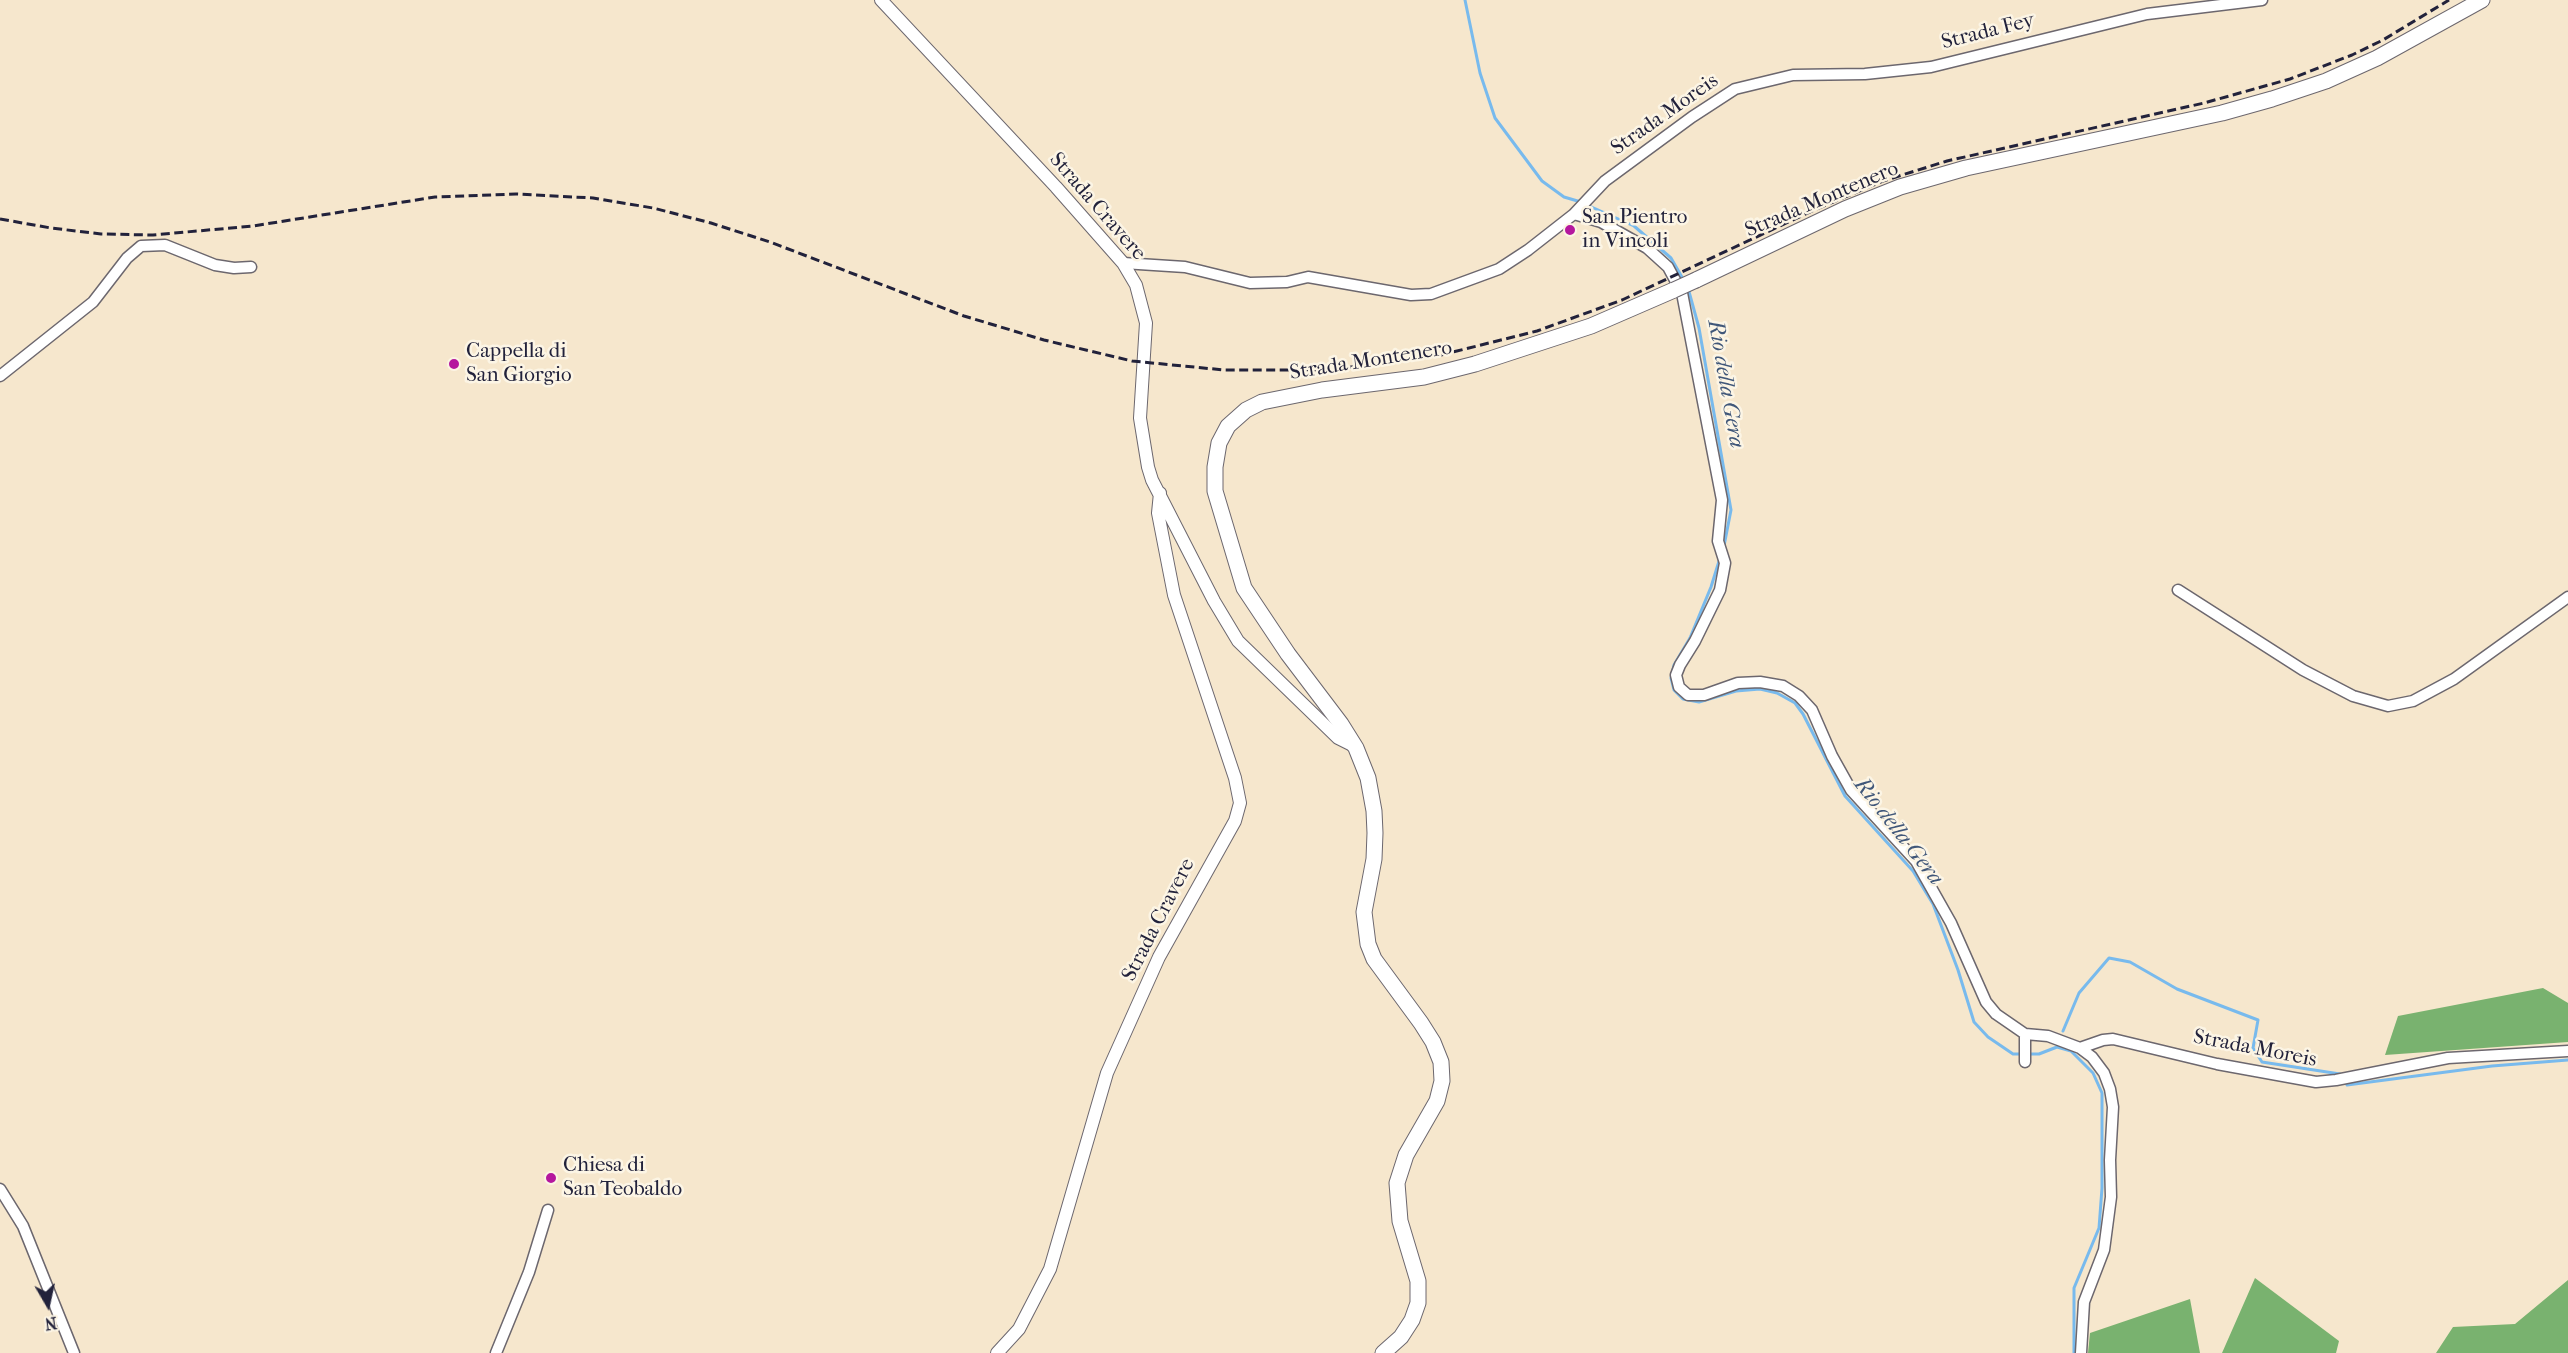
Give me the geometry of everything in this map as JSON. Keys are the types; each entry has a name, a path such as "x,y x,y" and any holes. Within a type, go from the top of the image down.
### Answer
{"main road":[{"name":"Strada Montenero","path":"1383,1353 1401,1337 1412,1320 1418,1303 1418,1281 1400,1221 1396,1183 1406,1155 1432,1114 1442,1081 1440,1062 1433,1042 1374,958 1368,944 1364,912 1374,859 1374,811 1368,777 1356,747 1260,614 1244,588 1215,491 1215,467 1219,443 1228,426 1246,410 1279,397 1424,377 1534,346 1592,326 1696,280 1845,209 1900,187 1966,168 2222,113 2326,81 2376,58 2482,0"}],"street":[{"name":"Strada Cravere","path":"881,0 1056,187 1123,263 1136,285 1146,323 1140,384 1140,418 1148,467 1160,494 1214,601 1238,641 1338,738 1356,747"},
{"name":"Strada Fey","path":"1793,75 1865,74 1931,67 2147,14 2262,0"},
{"name":"Strada Moreis","path":"1123,263 1185,267 1250,283 1287,282 1308,277 1411,296 1431,294 1499,269 1528,250 1580,207 1605,181 1735,89 1793,75"},
{"path":"1580,207 1601,222 1647,248 1668,267 1682,293 1722,500 1721,554 1725,571 1720,590 1676,675 1679,687 1688,695 1704,695 1738,683 1760,682 1783,686 1799,696 1812,710 1832,756 1851,790 1916,861 1951,923 1986,1002 1996,1014 2025,1034 2048,1036 2080,1048 2092,1057 2104,1073 2113,1107 2110,1160 2111,1197 2104,1250 2084,1302 2081,1353"},
{"path":"0,376 93,302 127,258 141,246 165,245 214,265 234,268 251,267"},
{"name":"Strada Cravere","path":"997,1353 1019,1329 1050,1269 1107,1073 1159,957 1235,821 1240,803 1235,778 1174,595 1158,513 1160,494"},
{"path":"2178,590 2302,670 2353,696 2388,706 2413,702 2454,679 2568,597"},
{"path":"2025,1034 2025,1062"},
{"name":"Strada Moreis","path":"2080,1048 2113,1039 2217,1064 2316,1082 2448,1058 2568,1050"},
{"path":"0,1189 23,1226 74,1353"},
{"path":"496,1353 529,1272 548,1210"}],"green space":[{"path":"2543,988 2568,1003 2568,1042 2385,1055 2398,1016"},
{"path":"2255,1278 2339,1341 2336,1353 2222,1353"},
{"path":"2568,1280 2568,1353 2436,1353 2453,1327 2515,1324"},
{"path":"2190,1299 2200,1353 2088,1353 2090,1333"}],"waterway":[{"name":"Rio della Gera","path":"1465,0 1480,73 1495,118 1542,181 1564,197 1581,202"},
{"name":"Rio della Gera","path":"1587,205 1634,226 1671,258 1683,279"},
{"name":"Rio della Gera","path":"1688,288 1699,328 1731,510 1724,546"},
{"name":"Rio della Gera","path":"1720,558 1690,638 1674,665 1671,678 1674,690 1683,699 1699,702 1736,691 1760,689 1777,693 1795,703 1803,714 1845,796 1913,871 1933,904 1958,970 1974,1022 1988,1037 2013,1054 2021,1054"},
{"path":"2063,1031 2079,993 2109,958 2130,962 2177,989 2258,1020 2253,1048 2262,1062 2340,1074"},
{"name":"Rio della Gera","path":"2028,1054 2039,1054 2057,1047 2071,1051 2093,1073 2102,1093 2102,1188 2099,1228 2074,1288 2074,1353"},
{"path":"2347,1085 2492,1066 2568,1060"}],"railway":[{"path":"0,219 101,234 153,235 253,226 435,197 516,194 593,198 653,208 711,223 770,242 964,316 1044,340 1132,361 1224,370 1329,370 1441,355 1537,331 1622,300 1814,210 1883,181 1947,161 2204,103 2290,79 2352,55 2383,40 2449,0"}],"place":[{"name":"San Pientro in Vincoli","path":"1570,230"},
{"name":"Cappella di San Giorgio","path":"454,364"},
{"name":"Chiesa di San Teobaldo","path":"551,1178"}]}
